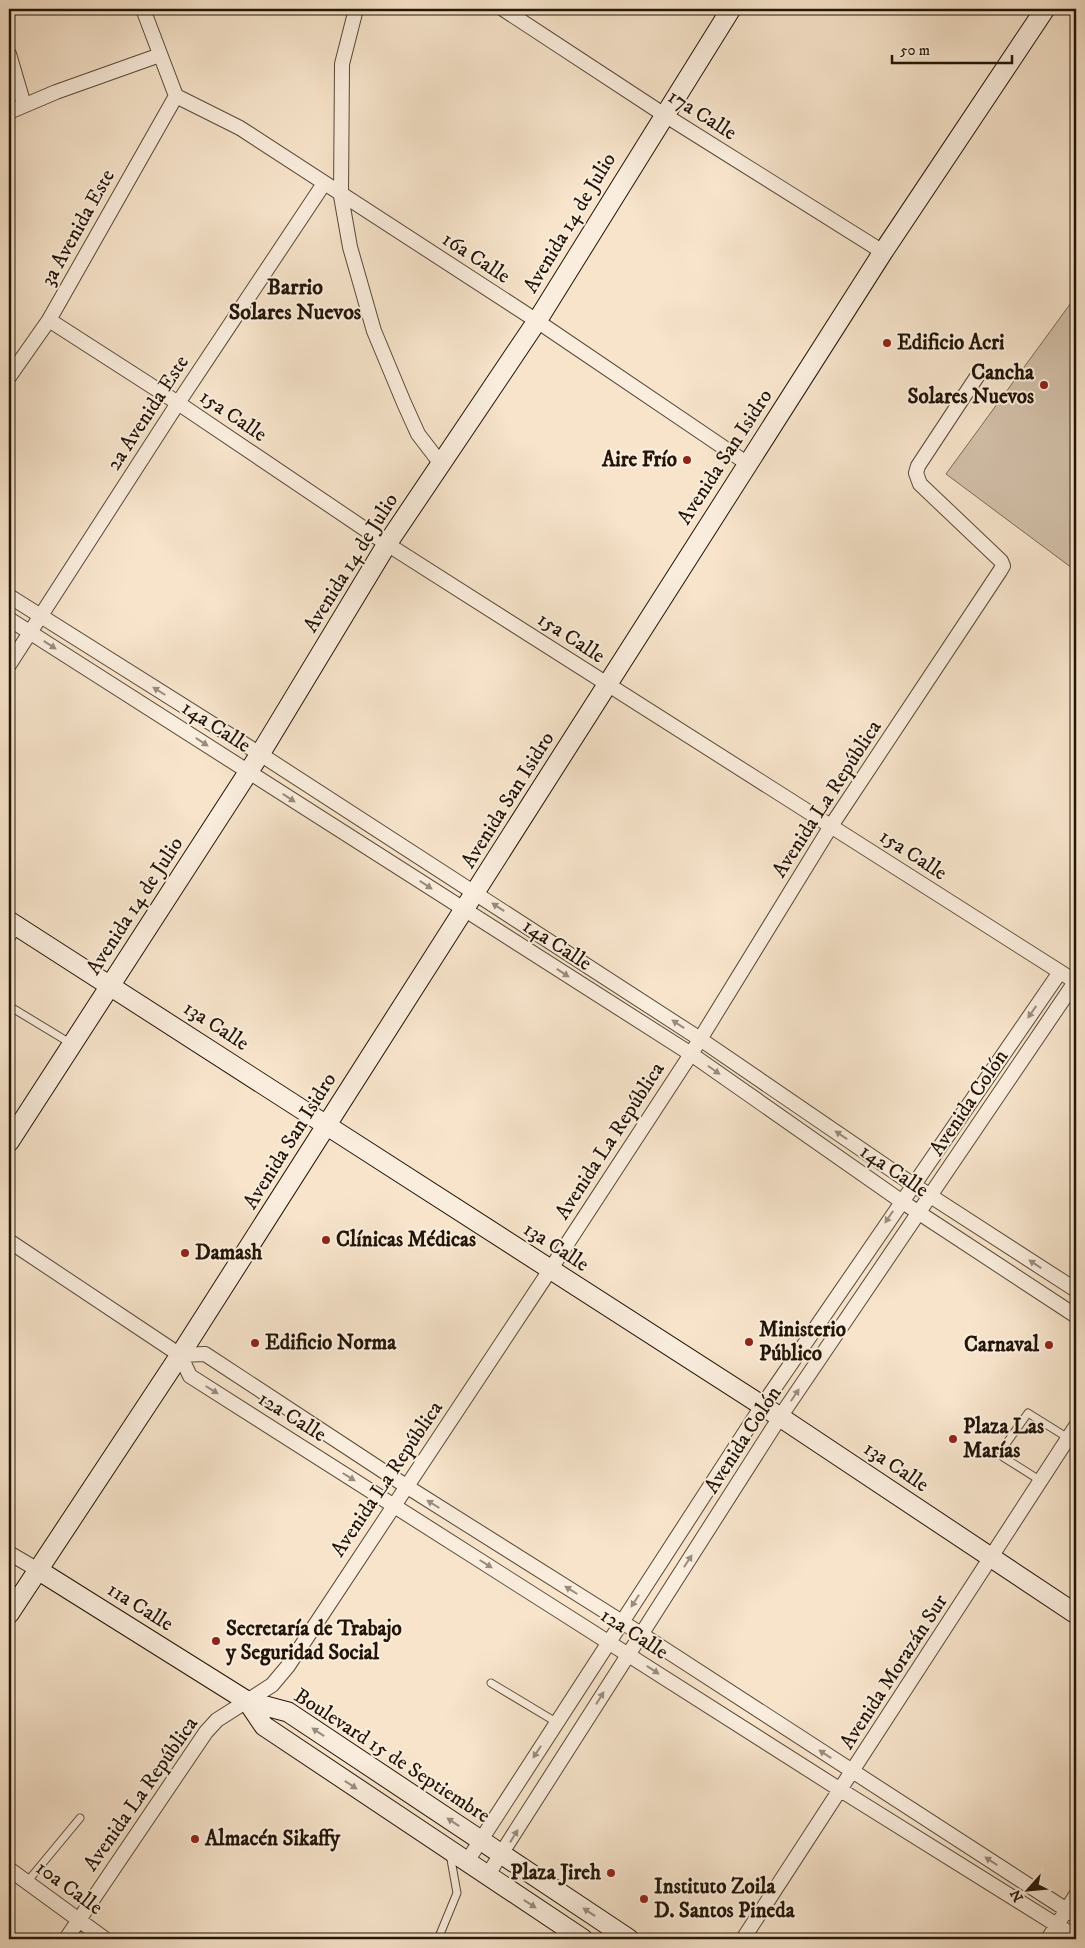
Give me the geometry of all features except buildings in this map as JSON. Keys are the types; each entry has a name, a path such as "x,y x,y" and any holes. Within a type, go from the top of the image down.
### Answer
{"street":[{"path":"143,9 176,96"},
{"path":"356,9 342,64 341,196 350,247 374,331 418,434 441,464"},
{"name":"17a Calle","path":"503,9 663,114 883,252"},
{"name":"Avenida 14 de Julio","path":"9,1142 260,754 387,544 537,321 663,114 731,9"},
{"name":"Avenida San Isidro","path":"9,1614 180,1355 883,252 1045,9"},
{"path":"9,54 24,105"},
{"path":"9,112 160,55"},
{"name":"16a Calle","path":"176,96 240,128 323,185 537,321 748,464"},
{"name":"3a Avenida Este","path":"9,377 49,320 176,96"},
{"name":"2a Avenida Este","path":"9,666 178,403 323,185"},
{"name":"15a Calle","path":"49,320 178,403 387,544 1076,982"},
{"name":"Avenida La República","path":"66,1939 206,1732 217,1720 272,1685 288,1666 691,1054 831,826 1003,566 1001,561 920,484 916,473 918,466 978,375"},
{"name":"14a Calle","path":"9,596 476,893 700,1039 912,1184 1076,1290"},
{"name":"14a Calle","path":"9,619 691,1054 901,1201 1076,1316"},
{"name":"13a Calle","path":"12,930 111,985 780,1417 1076,1614"},
{"name":"Avenida Colón","path":"466,1863 608,1641 762,1406 912,1184 1060,972"},
{"name":"Avenida Colón","path":"487,1876 503,1854 627,1654 780,1417 1076,982"},
{"name":"12a Calle","path":"9,1241 180,1355 190,1376 839,1789 1074,1935"},
{"name":"12a Calle","path":"180,1355 205,1354 406,1486 641,1634 1072,1913"},
{"name":"Avenida Morazán Sur","path":"743,1939 1076,1426"},
{"name":"11a Calle","path":"9,1553 247,1701"},
{"path":"247,1701 264,1726 466,1863 583,1939"},
{"name":"Boulevard 15 de Septiembre","path":"247,1701 284,1709 629,1939"},
{"name":"10a Calle","path":"9,1869 105,1939"},
{"path":"1048,1939 1058,1924 1072,1913 1076,1895"}],"lane":[{"path":"9,1006 72,1044"},
{"path":"1041,1481 1003,1457 1001,1451 1028,1412 1068,1438"},
{"path":"491,1683 556,1722"},
{"path":"27,1882 80,1818"},
{"path":"438,1939 458,1893 450,1852"}],"shaded area":[{"name":"Cancha Solares Nuevos","path":"1076,296 1076,571 946,474"}],"place":[{"name":"Edificio Acri","path":"887,343"},
{"name":"Cancha Solares Nuevos","path":"1044,385"},
{"name":"Aire Frío","path":"687,460"},
{"name":"Clínicas Médicas","path":"326,1240"},
{"name":"Damash","path":"185,1253"},
{"name":"Ministerio Público","path":"749,1342"},
{"name":"Edificio Norma","path":"255,1343"},
{"name":"Carnaval","path":"1049,1345"},
{"name":"Plaza Las Marías","path":"953,1439"},
{"name":"Secretaría de Trabajo y Seguridad Social","path":"216,1641"},
{"name":"Almacén Sikaffy","path":"195,1839"},
{"name":"Plaza Jireh","path":"611,1873"},
{"name":"Instituto Zoila D. Santos Pineda","path":"644,1899"}],"district":[{"name":"Barrio Solares Nuevos","path":"295,300"}]}
